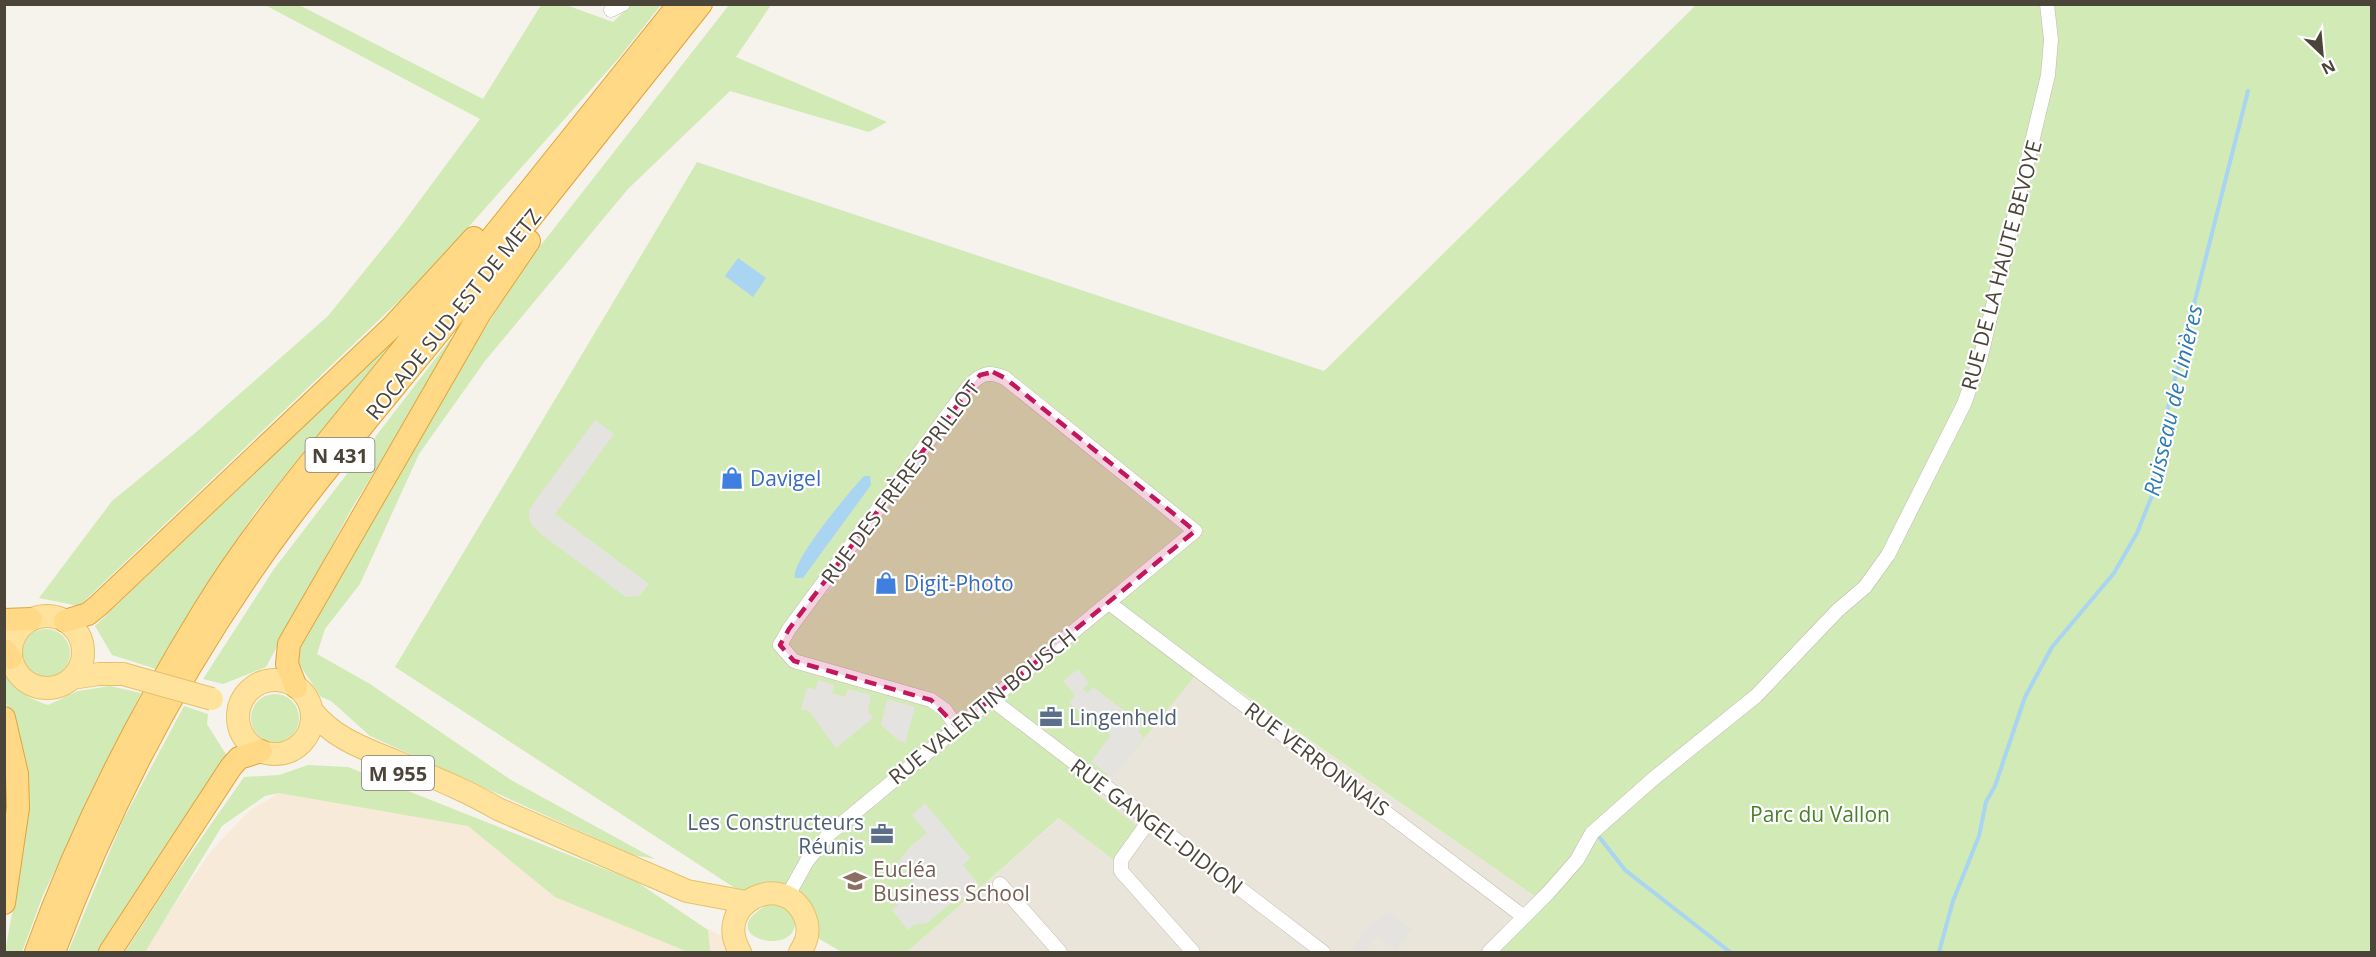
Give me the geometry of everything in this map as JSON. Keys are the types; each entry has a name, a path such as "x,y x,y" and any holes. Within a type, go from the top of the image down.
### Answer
{"highway":[{"name":"ROCADE SUD-EST DE METZ","path":"54,952 72,903 110,817 162,714 221,616 291,516 614,99 679,4"},
{"name":"ROCADE SUD-EST DE METZ","path":"36,952 56,897 97,804 147,707 205,608 279,503 614,99 701,4"},
{"path":"65,621 88,614 99,605 393,326 614,99"},
{"path":"296,687 287,664 289,644 480,313 614,99"},
{"path":"4,620 32,619"},
{"path":"4,718 17,774 18,808 4,903"},
{"path":"110,952 231,767 239,758 261,751"}],"main road":[{"path":"123,674 83,646 75,629 65,621 48,616 32,619 22,626 15,635 8,654 18,674 31,685 39,688 57,687 72,678 99,674 123,674 212,699 239,725 251,745 261,751 279,754 297,747 309,731 312,711 309,702 296,687 285,682 273,680 251,689 212,699"},
{"path":"72,678 81,663 83,646"},
{"path":"239,725 241,706 251,689"},
{"name":"M 955","path":"312,711 327,729 350,742 473,794 498,809 687,891 746,902"},
{"name":"M 955","path":"297,747 310,745 331,747 468,801 498,809"},
{"name":"M 955","path":"687,891 736,943"},
{"path":"736,943 736,916 746,902 755,896 777,894 787,897 800,908 804,915 807,931 805,951"}],"street":[{"name":"RUE DE LA HAUTE BEVOYE","path":"1489,952 1548,893 1577,860 1592,833 1756,696 1838,610 1865,586 1888,555 1964,404 1980,360 2048,75 2050,40 2047,4"},
{"name":"RUE DES FRÈRES PRILLOT","path":"957,727 945,710 931,700 794,661 780,645 789,629 969,386 980,375 993,372 1005,378 1196,531"},
{"name":"RUE VALENTIN BOUSCH","path":"787,897 807,861 829,834 1196,531"},
{"name":"RUE VERRONNAIS","path":"1109,603 1524,917"},
{"name":"RUE GANGEL-DIDION","path":"991,699 1323,952"},
{"path":"1149,820 1121,860 1121,871 1193,952"},
{"path":"1000,884 1060,952"}],"highlighted area":[{"path":"993,372 1005,378 1195,531 957,727 931,700 794,661 780,645 789,629 980,375"}],"shaded area":[{"path":"595,420 614,434 555,514 649,584 639,596 626,597 542,535 531,524 529,517 529,511 535,501"},
{"path":"872,526 872,534 828,593 821,595"},
{"path":"1202,666 1536,897 1496,952 907,952 1128,758"},
{"path":"1078,669 1089,683 1083,689 1085,691 1088,693 1093,687 1143,725 1138,731 1144,737 1113,778 1091,762 1111,735 1069,703 1075,695 1063,681"},
{"path":"818,680 834,685 832,693 845,697 848,689 871,695 868,711 873,718 836,748 809,711 801,709 807,687 815,690"},
{"path":"887,699 915,707 905,743 881,725"},
{"path":"279,793 495,825 755,952 143,952 210,852 250,810"},
{"path":"925,803 970,858 963,865 979,885 959,902 956,899 927,923 914,925 908,930 892,910 898,905 892,899 914,880 898,862 911,846 927,833 912,815"},
{"path":"1387,911 1412,929 1396,950 1377,937 1365,952 1358,952 1352,948 1373,920 1377,923"}],"green space":[{"path":"265,5 299,5 483,99 541,5 566,5 613,22 631,5 661,5 618,59 424,277 79,606 39,598 112,501 194,434 328,316 400,227 480,119"},
{"path":"729,5 771,5 736,57 887,122 869,132 730,91 628,189 485,361 419,454 360,584 325,629 317,654 370,684 511,780 655,859 633,855 370,736 331,701 321,697 295,658 438,404 523,268"},
{"name":"Parc du Vallon","path":"1696,5 2371,5 2371,952 1496,952 1536,897 1203,666 1128,758 1091,790 1137,826 1137,830 1114,860 1059,818 907,952 842,952 795,925 791,935 782,940 760,939 751,934 748,927 751,917 764,907 395,667 697,162 1324,371"},
{"path":"396,333 399,336 256,511 195,604 156,669 112,655 95,626 337,394"},
{"path":"452,337 456,339 352,508 266,667 223,684 203,679 274,569"},
{"path":"46,629 63,636 70,653 63,670 46,677 29,670 22,653 29,636"},
{"path":"4,671 17,689 28,697 48,705 78,691 110,686 141,693 43,895 22,952 5,952 25,842 26,799 11,714 5,701"},
{"path":"275,694 292,701 299,718 292,735 275,742 258,735 251,718 258,701"},
{"path":"184,706 208,714 207,724 227,756 102,952 68,952 123,820"},
{"path":"308,765 348,767 637,882 708,930 710,951 688,952 555,897 468,826 279,793 265,796 222,826 145,952 125,952 244,777 279,775"}],"water":[{"path":"738,258 766,278 753,297 725,276"},
{"path":"864,476 870,476 871,485 803,578 795,578 796,570 811,543"}],"waterway":[{"name":"Ruisseau de Linières","path":"1939,952 1953,901 1979,836 1986,802 1995,786 2025,697 2052,647 2114,573 2137,533 2153,493 2156,465 2170,399 2248,91"},
{"path":"1600,838 1625,870 1730,952"}],"place":[{"name":"Davigel","path":"732,478"},
{"name":"Digit-Photo","path":"886,583"},
{"name":"Lingenheld","path":"1051,717"},
{"name":"Les Constructeurs Réunis","path":"882,834"},
{"name":"Eucléa Business School","path":"855,881"}]}
